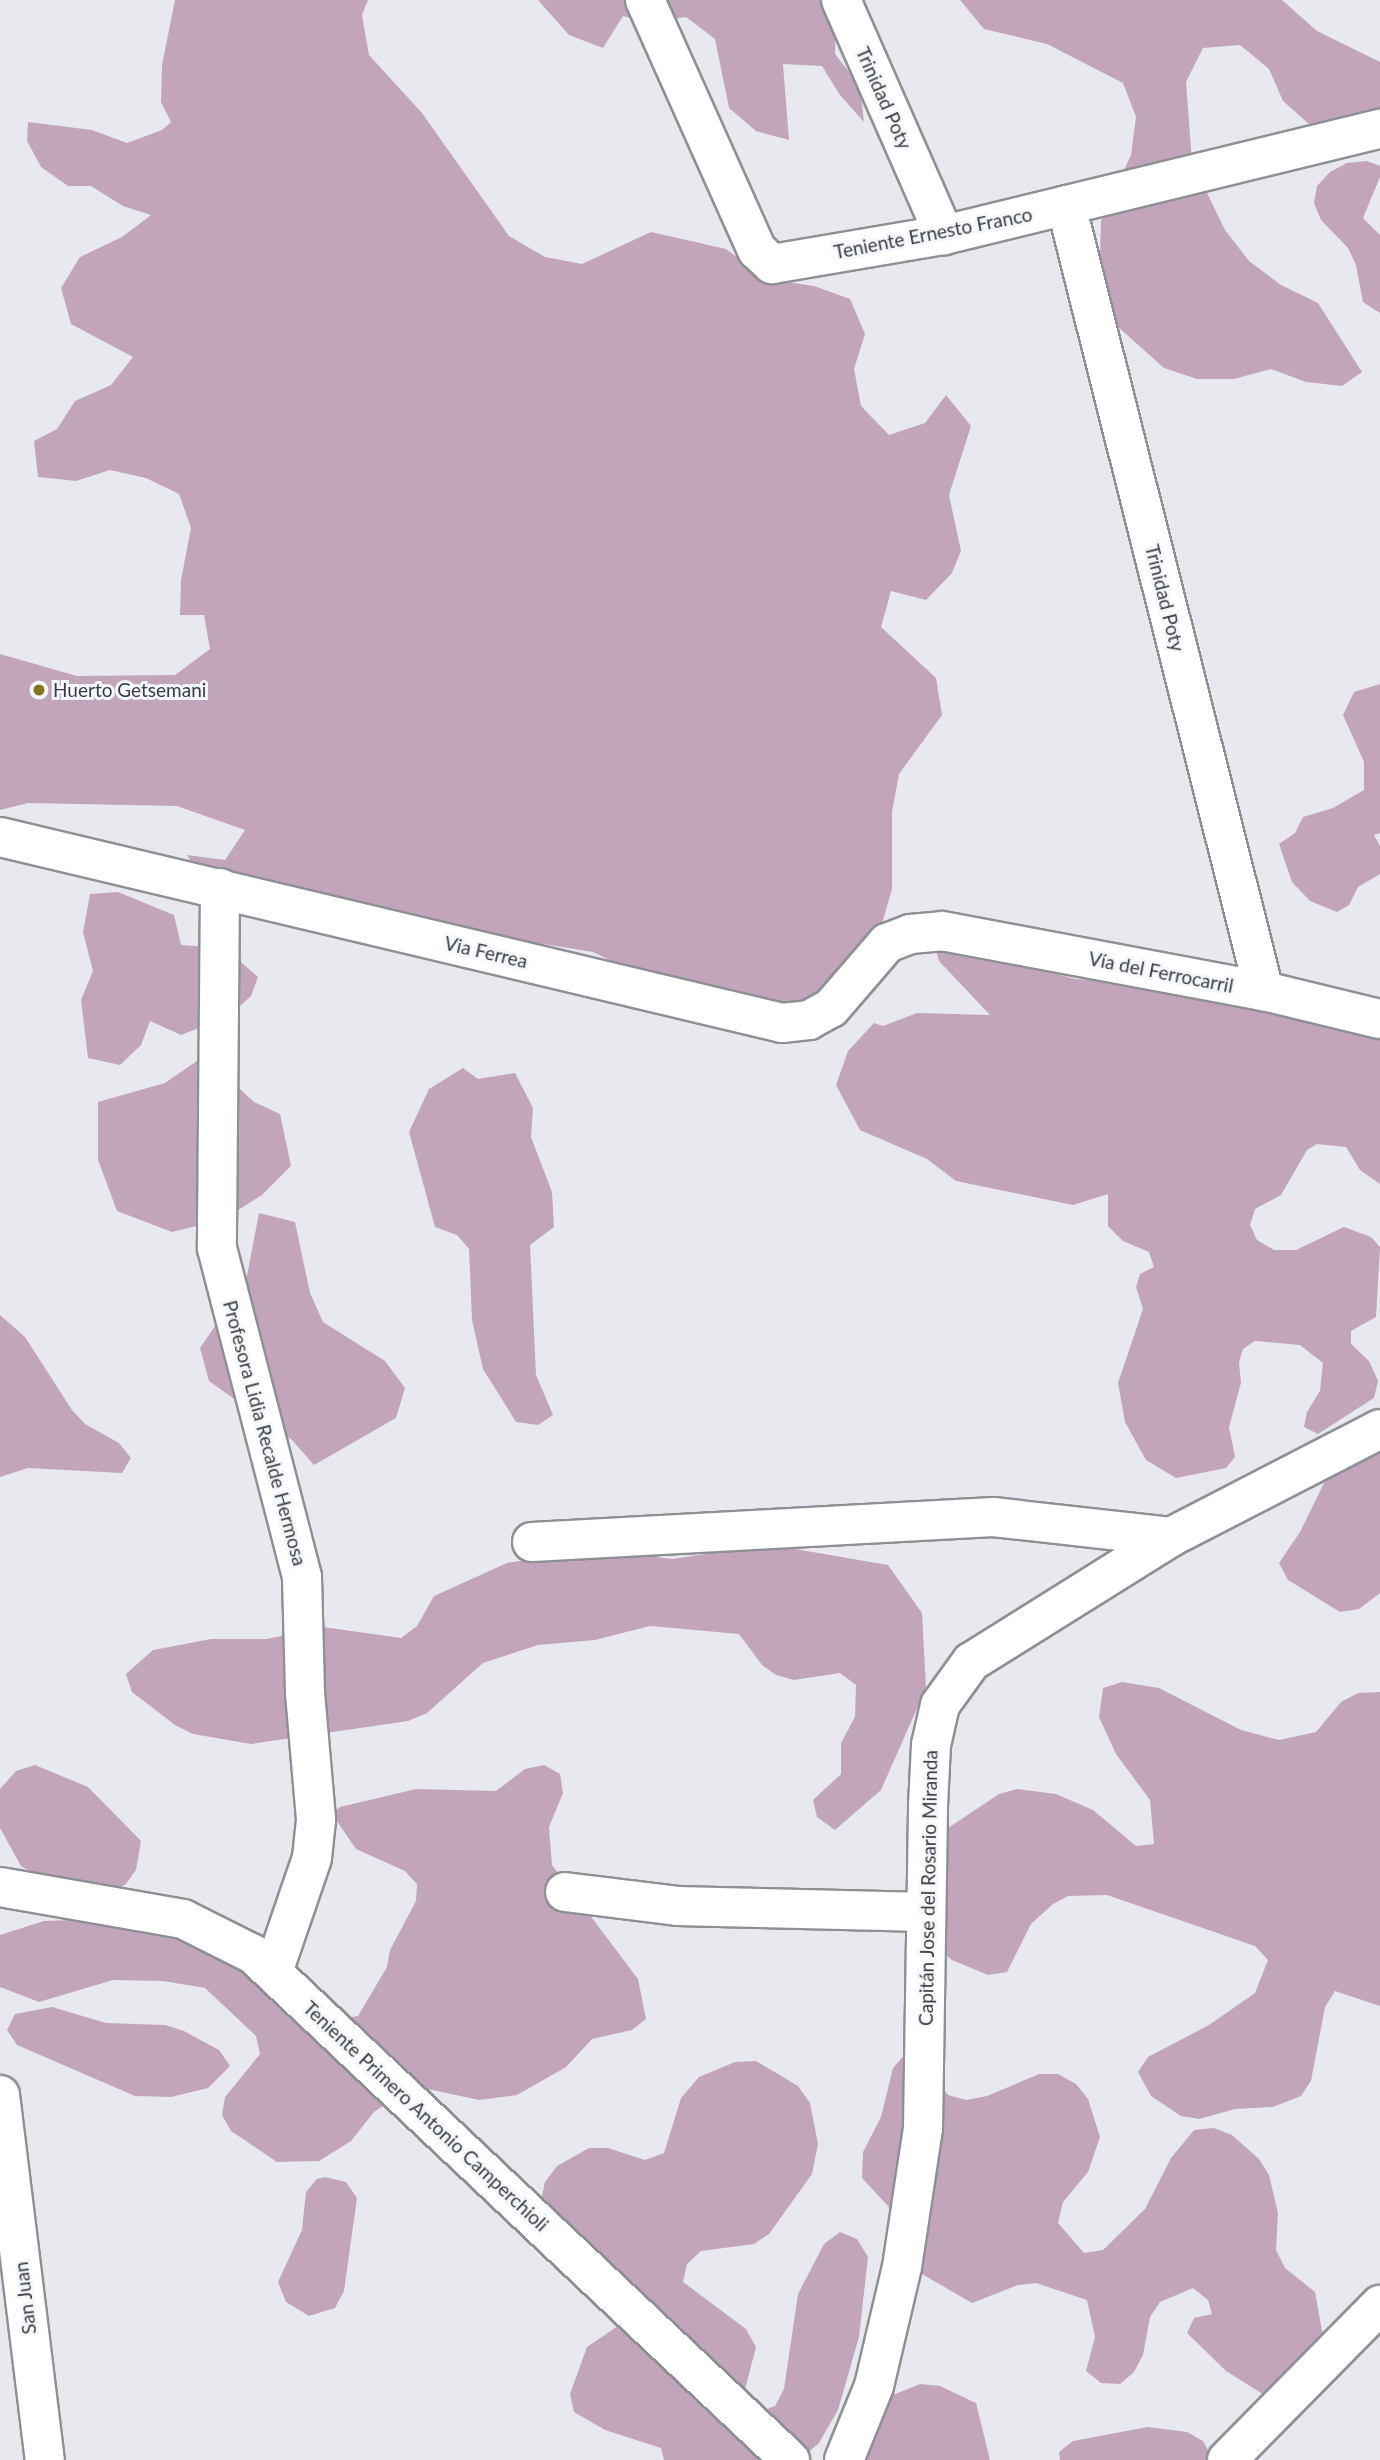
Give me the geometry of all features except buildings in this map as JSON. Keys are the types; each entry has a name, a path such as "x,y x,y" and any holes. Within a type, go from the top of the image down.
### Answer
{"street":[{"name":"Teniente Ernesto Franco","path":"645,0 757,250 772,264 944,235 1380,129"},
{"name":"Trinidad Poty","path":"841,0 944,235"},
{"name":"Trinidad Poty","path":"1066,205 1264,991"},
{"name":"Via Ferrea","path":"0,836 782,1023 809,1020 831,1008 887,943 911,934 942,931"},
{"name":"Profesora Lidia Recalde Hermosa","path":"220,888 217,1248 302,1577 305,1693 316,1820 312,1858 273,1972"},
{"name":"Vía del Ferrocarril","path":"942,931 1264,991 1380,1019"},
{"name":"Capitán Jose del Rosario Miranda","path":"844,2460 874,2386 902,2267 923,2128 930,1745 940,1705 954,1679 971,1661 1171,1537 1380,1429"},
{"path":"532,1542 993,1517 1171,1537"},
{"name":"Teniente Primero Antonio Camperchioli","path":"0,1887 183,1919 253,1954 790,2460"},
{"path":"565,1892 677,1906 926,1912"},
{"name":"San Juan","path":"0,2095 45,2460"},
{"path":"1227,2460 1380,2305"}],"shaded area":[{"path":"175,0 368,0 362,15 369,55 422,113 509,236 545,257 582,264 651,232 726,249 766,279 814,286 850,299 865,334 854,369 861,406 889,435 925,423 946,395 971,426 949,495 961,551 952,573 926,600 891,591 881,627 936,678 942,715 899,774 892,812 892,889 865,983 758,1032 593,952 207,889 187,855 225,860 245,830 177,806 28,803 0,810 0,654 77,676 175,675 210,649 204,615 180,615 181,580 191,528 179,494 146,478 110,470 76,481 38,477 34,441 57,429 75,401 111,385 133,357 71,324 61,288 80,257 122,237 151,215 123,206 91,186 68,186 41,167 27,141 28,122 92,130 127,143 162,130 171,122 161,102 162,65"},
{"path":"538,0 866,0 836,17 835,54 860,86 864,122 840,95 822,66 783,64 789,140 756,131 729,108 715,39 686,17 649,23 623,16 603,48 569,35"},
{"path":"960,0 1282,0 1317,31 1380,62 1380,143 1347,143 1310,125 1283,101 1269,69 1240,45 1203,48 1186,82 1192,162 1225,230 1249,261 1281,285 1318,303 1362,372 1342,386 1306,382 1271,369 1234,379 1197,379 1164,368 1117,326 1104,294 1100,258 1101,221 1131,155 1136,117 1123,83 1047,44 984,29"},
{"path":"1367,161 1380,166 1380,177 1363,218 1380,235 1380,313 1363,302 1356,265 1348,248 1321,220 1314,203 1317,186 1330,172 1347,163"},
{"path":"1380,684 1380,833 1374,835 1380,846 1380,874 1358,887 1349,905 1337,912 1310,901 1292,882 1279,844 1295,833 1303,817 1333,808 1364,790 1364,762 1343,715 1354,692"},
{"path":"118,892 174,915 181,945 225,948 258,977 251,996 229,1016 181,1035 150,1021 141,1045 120,1065 88,1058 81,1000 93,971 83,932 90,894"},
{"path":"962,948 1075,979 1231,990 1380,1026 1380,1184 1360,1170 1346,1147 1317,1144 1307,1150 1281,1195 1255,1209 1250,1225 1257,1240 1274,1250 1296,1250 1344,1227 1371,1237 1380,1247 1376,1317 1351,1331 1351,1344 1369,1361 1378,1381 1374,1398 1318,1434 1304,1427 1307,1412 1320,1391 1323,1363 1300,1345 1255,1341 1243,1349 1239,1362 1241,1383 1229,1427 1235,1457 1226,1468 1176,1478 1146,1460 1125,1422 1118,1383 1143,1309 1136,1287 1140,1274 1154,1267 1149,1252 1123,1241 1108,1226 1108,1194 1073,1205 956,1181 927,1159 860,1130 836,1085 848,1051 874,1023 883,1026 917,1013 990,1015 939,961 936,951"},
{"path":"204,1056 254,1102 280,1114 291,1166 262,1195 224,1219 172,1232 117,1211 98,1160 98,1102 165,1083"},
{"path":"463,1068 478,1079 515,1073 533,1108 531,1137 552,1192 554,1227 530,1245 536,1375 553,1415 538,1425 516,1422 483,1369 472,1320 469,1249 457,1235 435,1227 409,1132 429,1089"},
{"path":"259,1213 295,1222 310,1293 323,1322 385,1361 405,1388 396,1418 314,1465 292,1440 209,1381 200,1348 246,1281"},
{"path":"0,1315 25,1337 72,1410 85,1424 119,1443 131,1458 122,1473 28,1468 0,1477"},
{"path":"1380,1432 1380,1593 1359,1609 1340,1612 1288,1580 1279,1563 1300,1532 1324,1483"},
{"path":"766,1544 888,1565 922,1613 926,1688 881,1790 835,1830 817,1817 813,1800 841,1774 841,1743 855,1717 856,1685 840,1673 794,1680 776,1675 762,1665 739,1634 650,1626 595,1640 538,1645 483,1663 427,1713 408,1721 251,1744 193,1734 175,1725 132,1692 126,1674 153,1650 211,1639 267,1639 323,1627 401,1638 417,1626 434,1596 507,1563 594,1550 673,1559"},
{"path":"1122,1682 1159,1688 1241,1730 1279,1740 1316,1732 1341,1702 1358,1693 1380,1692 1380,2006 1335,1991 1325,2007 1311,2081 1301,2096 1273,2107 1235,2109 1199,2119 1181,2116 1151,2096 1138,2072 1148,2057 1209,2025 1255,1993 1268,1960 1255,1946 1107,1895 1068,1896 1053,1904 1031,1924 1007,1972 988,1975 952,1960 937,1948 939,1834 999,1794 1017,1789 1056,1794 1093,1810 1136,1846 1154,1844 1150,1800 1116,1754 1099,1717 1103,1688"},
{"path":"35,1765 88,1787 141,1841 136,1870 125,1885 109,1892 36,1875 21,1866 0,1828 0,1789 16,1771"},
{"path":"544,1765 560,1774 563,1793 549,1827 552,1865 638,1979 646,2019 632,2030 592,2039 566,2067 517,2095 479,2100 423,2088 406,2091 374,2112 351,2141 319,2161 277,2162 231,2131 222,2115 225,2097 260,2054 256,2036 205,1988 163,1981 113,1980 39,2002 0,1987 0,1935 44,1921 101,1919 158,1924 340,2019 358,2016 387,1967 390,1950 416,1901 417,1884 405,1871 356,1849 332,1814 340,1807 416,1789 496,1791 525,1769"},
{"path":"52,2007 106,2023 165,2025 184,2031 219,2050 230,2066 208,2088 171,2097 135,2096 17,2045 7,2030 15,2014"},
{"path":"906,2053 925,2063 948,2095 966,2100 987,2096 1039,2074 1058,2074 1076,2084 1088,2099 1100,2137 1088,2172 1063,2202 1058,2223 1084,2253 1103,2250 1145,2209 1171,2158 1194,2130 1214,2128 1232,2135 1259,2159 1269,2175 1278,2213 1276,2250 1285,2268 1315,2292 1326,2353 1279,2401 1261,2393 1226,2371 1187,2333 1194,2318 1212,2314 1208,2300 1193,2288 1160,2302 1150,2317 1143,2355 1134,2372 1120,2384 1101,2383 1086,2371 1095,2337 1087,2300 1036,2283 1018,2285 972,2303 922,2274 909,2258 906,2239 888,2206 862,2178 863,2152 881,2117 893,2068"},
{"path":"756,2061 798,2086 810,2103 818,2144 812,2174 769,2234 754,2244 701,2251 687,2264 683,2282 746,2329 756,2347 742,2401 757,2413 775,2406 784,2389 798,2294 824,2244 840,2232 857,2239 868,2257 859,2337 838,2410 819,2443 805,2455 794,2460 664,2460 661,2448 605,2430 574,2412 570,2394 587,2347 618,2326 628,2312 541,2200 545,2182 557,2166 589,2148 608,2148 645,2160 664,2153 681,2098 699,2077 735,2062"},
{"path":"325,2177 346,2182 357,2198 344,2291 335,2308 309,2316 286,2302 278,2282 302,2230 306,2192 317,2179"},
{"path":"920,2384 940,2386 976,2403 990,2460 859,2460 866,2406"},
{"path":"1148,2427 1187,2432 1203,2441 1213,2460 1060,2460 1059,2452 1073,2441"}],"place":[{"name":"Huerto Getsemani","path":"39,690"}]}
